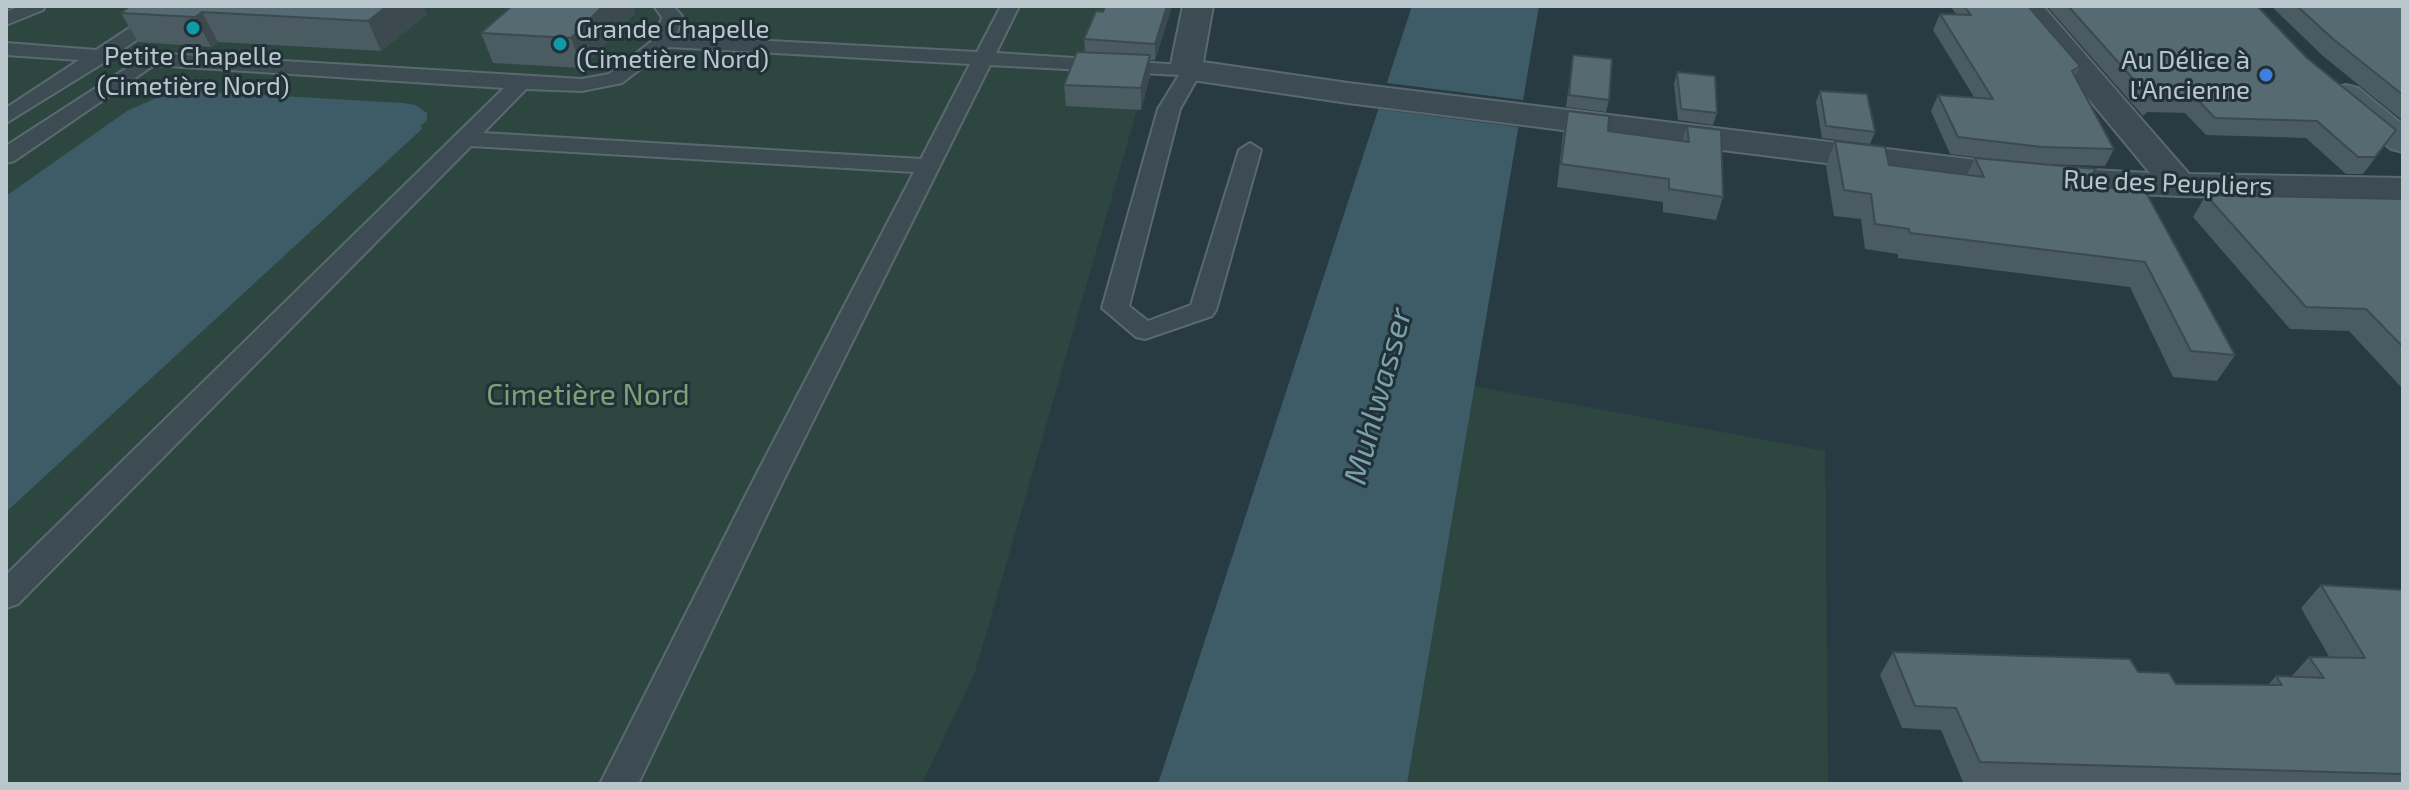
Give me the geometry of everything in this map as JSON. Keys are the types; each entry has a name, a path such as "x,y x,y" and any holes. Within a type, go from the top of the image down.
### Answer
{"main road":[{"path":"2322,74 2403,142"}],"street":[{"path":"1192,70 1187,64 1198,6"},
{"path":"2027,6 2179,185"},
{"name":"Rue des Peupliers","path":"1192,70 2033,178 2179,185 2403,189"}],"lane":[{"path":"6,19 36,6"},
{"path":"6,117 176,6"},
{"path":"6,49 582,85 615,79 665,41 672,16 663,6"},
{"path":"619,784 1010,6"},
{"path":"665,41 1192,70 1169,109 1115,308 1145,331 1203,310 1250,150"},
{"path":"6,156 150,59"},
{"path":"6,595 521,83"},
{"path":"467,139 928,166"}],"green space":[{"name":"Cimetière Nord","path":"6,6 1170,6 1149,68 975,672 922,784 6,784"},
{"path":"1473,386 1825,451 1828,784 1407,784"}],"water":[{"name":"Muhlwasser","path":"1412,6 1539,6 1407,784 1158,784"},
{"path":"193,91 403,103 415,105 427,113 427,120 420,127 423,128 6,512 6,196 127,111 156,98"}],"pier":[{"path":"1387,83 1523,100 1518,127 1378,109"}],"building":[{"path":"130,6 387,6 368,21 202,12 195,17 121,13"},
{"path":"512,6 603,6 571,38 481,33"},
{"path":"1105,6 1167,6 1155,44 1084,39 1096,11 1103,12"},
{"path":"1964,6 2028,6 2080,66 2072,71 2114,149 2042,147 1958,137 1938,95 1993,99 1940,14 1971,15"},
{"path":"2068,6 2257,6 2307,58 2396,130 2375,157 2358,157 2317,121 2215,118 2194,96 2156,95 2152,100"},
{"path":"2297,6 2403,6 2403,95 2333,39"},
{"path":"1077,52 1150,55 1141,88 1064,85"},
{"path":"1573,55 1612,59 1609,100 1569,95"},
{"path":"1677,72 1715,76 1717,113 1681,109"},
{"path":"1820,91 1867,94 1875,132 1826,126"},
{"path":"1568,111 1609,116 1608,131 1689,142 1687,126 1721,130 1723,197 1669,189 1669,179 1561,164"},
{"path":"1835,141 1885,147 1889,165 1984,177 1975,158 2096,169 2082,187 2144,189 2235,355 2191,351 2145,262 1910,233 1909,229 1875,224 1871,194 1844,190"},
{"path":"2206,195 2403,199 2403,347 2366,309 2306,307"},
{"path":"2321,585 2403,590 2403,774 1980,762 1956,708 1915,706 1893,652 2130,659 2138,672 2169,673 2176,684 2282,685 2276,676 2324,678 2309,657 2365,658"}],"place":[{"name":"Petite Chapelle (Cimetière Nord)","path":"193,28"},
{"name":"Grande Chapelle (Cimetière Nord)","path":"560,44"},
{"name":"Au Délice à l'Ancienne","path":"2266,75"}]}
